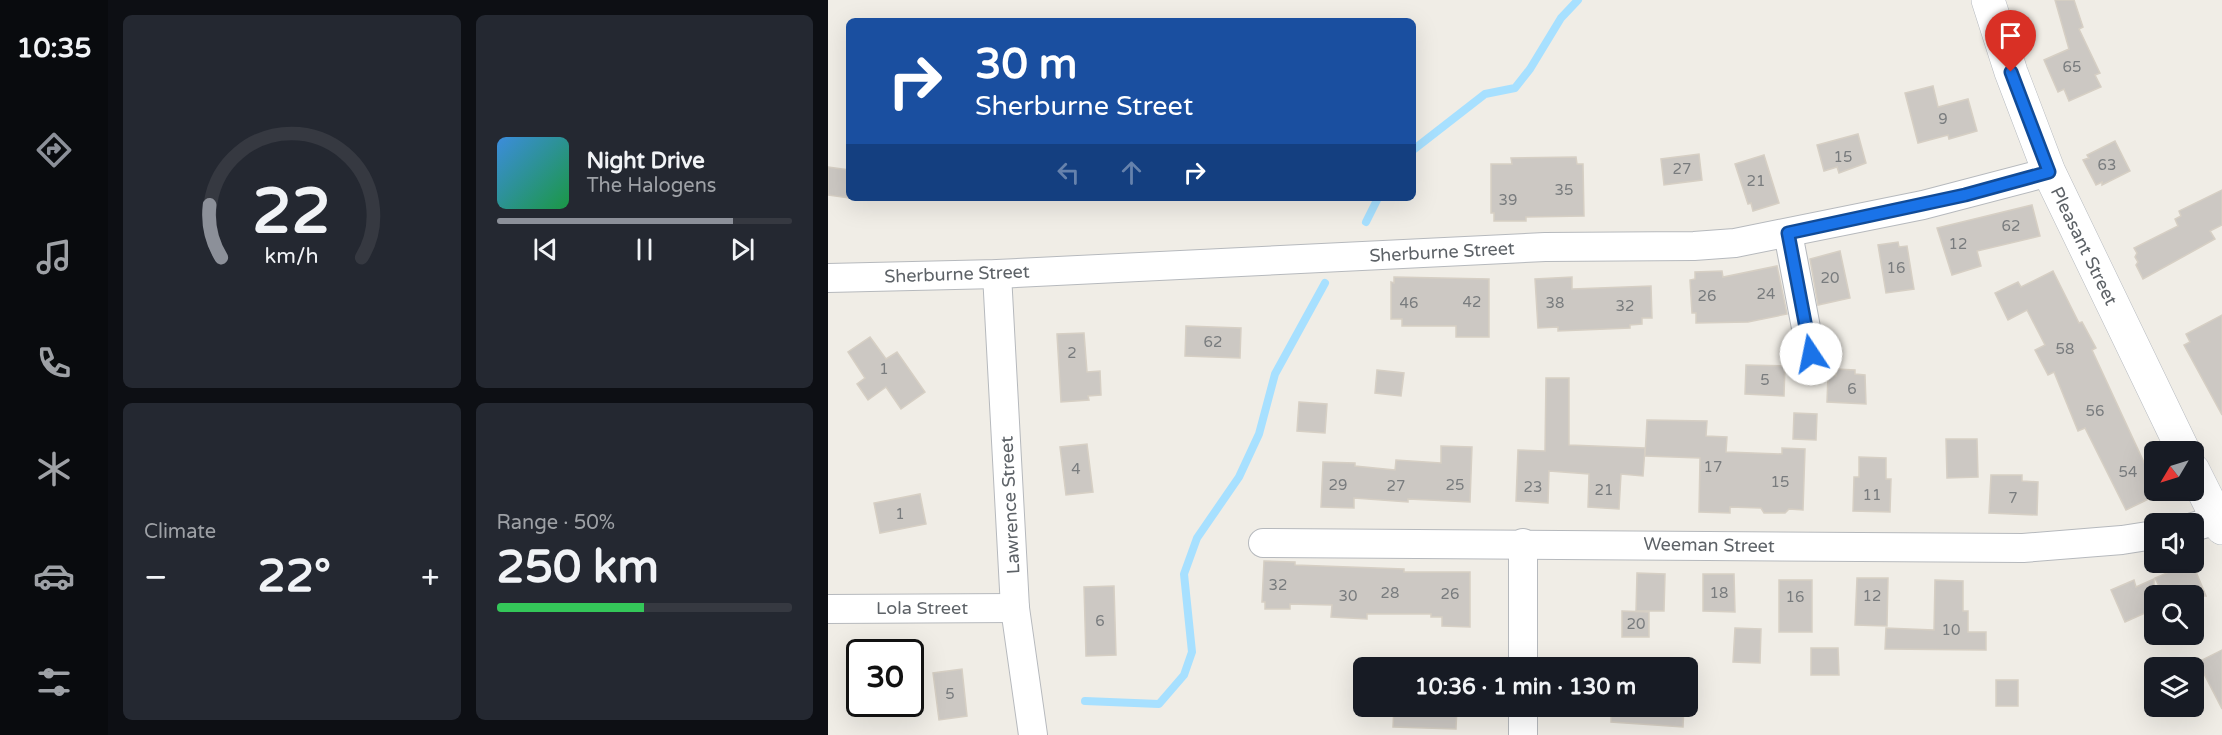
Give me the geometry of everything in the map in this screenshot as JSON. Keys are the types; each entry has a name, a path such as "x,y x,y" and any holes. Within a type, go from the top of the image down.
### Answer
{"main road":[{"name":"Pleasant Street","path":"1988,0 2011,72 2049,172 2179,441"},
{"path":"2203,501 2211,525"}],"street":[{"name":"Sherburne Street","path":"828,278 997,273 1545,247 1695,246 1735,243 1965,195 2049,172"},
{"path":"1788,233 1811,354"},
{"name":"Lawrence Street","path":"997,273 1016,608 1033,735"},
{"name":"Weeman Street","path":"1263,543 2023,548 2144,536"},
{"path":"1523,543 1523,657"},
{"name":"Lola Street","path":"828,609 1016,608"},
{"path":"1523,717 1523,735"}],"building":[{"path":"2055,0 2074,0 2083,27 2079,29 2100,73 2095,75 2101,87 2069,101 2064,89 2058,92 2044,60 2069,49"},
{"path":"1933,86 1938,107 1968,99 1977,131 1949,139 1948,135 1918,143 1905,93"},
{"path":"1858,134 1866,163 1839,173 1837,167 1824,171 1817,145"},
{"path":"2115,141 2130,171 2102,185 2102,182 2096,185 2083,160 2089,158 2087,155"},
{"path":"1699,154 1702,180 1664,185 1661,159"},
{"path":"1764,155 1779,203 1753,211 1751,203 1748,204 1735,164"},
{"path":"1576,157 1577,164 1583,164 1584,216 1526,217 1526,221 1494,221 1494,213 1491,213 1491,164 1512,164 1511,158"},
{"path":"828,167 846,170 846,198 828,195"},
{"path":"2222,190 2222,225 2210,231 2215,239 2143,279 2136,265 2137,253 2134,248 2178,226 2175,219 2181,216 2179,211"},
{"path":"2032,205 2040,236 1977,251 1981,266 1952,275 1937,228"},
{"path":"1898,242 1899,247 1907,246 1914,289 1886,293 1878,245"},
{"path":"1840,251 1850,298 1818,305 1810,259"},
{"path":"1777,266 1787,314 1748,322 1696,323 1696,313 1692,313 1690,280 1695,279 1695,272 1722,271 1723,277"},
{"path":"2053,271 2079,323 2082,322 2096,348 2092,350 2144,462 2145,501 2126,510 2085,428 2078,431 2054,372 2048,375 2035,350 2045,345 2027,310 2008,320 1995,293 2018,282 2021,287"},
{"path":"1394,277 1489,279 1489,337 1456,337 1456,326 1402,326 1402,319 1391,319 1391,282 1394,283"},
{"path":"1572,277 1572,289 1651,286 1652,318 1642,318 1642,324 1630,325 1630,328 1558,331 1558,327 1538,328 1535,279"},
{"path":"2222,315 2222,415 2184,345 2190,342 2186,334"},
{"path":"1186,326 1241,328 1240,358 1185,356"},
{"path":"1084,333 1087,372 1100,371 1101,395 1088,396 1089,400 1061,402 1057,334"},
{"path":"870,337 886,359 897,352 925,392 901,409 886,387 868,400 857,384 865,378 848,352"},
{"path":"1746,365 1785,366 1784,396 1745,394"},
{"path":"1836,369 1855,370 1855,374 1865,375 1866,404 1827,402 1828,375 1836,376"},
{"path":"1377,370 1404,373 1401,396 1375,393"},
{"path":"1546,378 1569,378 1569,445 1645,448 1643,476 1621,474 1619,509 1588,507 1589,474 1549,471 1548,503 1516,501 1518,450 1545,451"},
{"path":"1299,402 1327,404 1325,433 1297,431"},
{"path":"1794,413 1817,414 1816,440 1793,439"},
{"path":"1647,420 1707,421 1706,436 1727,437 1726,452 1782,454 1782,448 1805,449 1803,510 1789,509 1785,513 1764,513 1761,508 1730,507 1730,513 1699,512 1700,458 1645,456"},
{"path":"1946,439 1977,439 1978,477 1947,478"},
{"path":"1087,444 1093,492 1066,495 1060,447"},
{"path":"1441,446 1472,447 1470,502 1408,499 1408,502 1354,498 1354,508 1321,507 1323,462 1355,463 1355,466 1395,470 1396,460 1441,463"},
{"path":"1859,457 1886,458 1886,479 1891,479 1890,512 1853,511 1854,477 1859,477"},
{"path":"1991,475 2022,475 2022,481 2038,482 2037,515 1989,513"},
{"path":"920,494 926,524 880,533 874,503"},
{"path":"1264,561 1295,562 1295,565 1404,569 1404,572 1470,572 1470,627 1442,626 1442,617 1431,617 1431,614 1367,614 1367,619 1331,617 1332,605 1290,604 1290,609 1265,609 1265,602 1262,602"},
{"path":"1637,573 1665,574 1664,611 1636,611"},
{"path":"2167,573 2197,573 2201,585 2158,585 2155,578"},
{"path":"1703,574 1734,574 1735,612 1703,611"},
{"path":"1857,578 1888,578 1887,626 1855,625"},
{"path":"2154,579 2154,585 2144,585 2144,613 2125,622 2111,590 2134,580 2136,587"},
{"path":"1779,580 1812,580 1812,632 1779,632"},
{"path":"1935,580 1963,581 1963,611 1968,611 1968,632 1986,632 1986,650 1885,649 1886,628 1934,630"},
{"path":"1114,586 1116,655 1086,656 1084,587"},
{"path":"1622,611 1649,612 1649,637 1622,637"},
{"path":"1735,628 1761,629 1760,663 1733,662"},
{"path":"1811,648 1838,648 1839,675 1811,675"},
{"path":"2222,650 2222,709 2204,674 2204,659"},
{"path":"962,669 967,716 939,720 933,673"},
{"path":"1996,680 2018,680 2018,706 1996,706"},
{"path":"1393,717 1457,717 1456,729 1393,727"},
{"path":"1611,717 1683,717 1683,727 1611,722"}],"waterway":[{"path":"1416,148 1485,94 1515,88 1530,69 1561,18 1578,0"},
{"path":"1366,222 1376,201"},
{"path":"1085,701 1159,704 1184,675 1192,652 1184,574 1197,538 1239,477 1259,434 1275,374 1325,283"}],"route":[{"path":"1811,354 1788,233 1923,205 2049,172 2011,72"}]}
